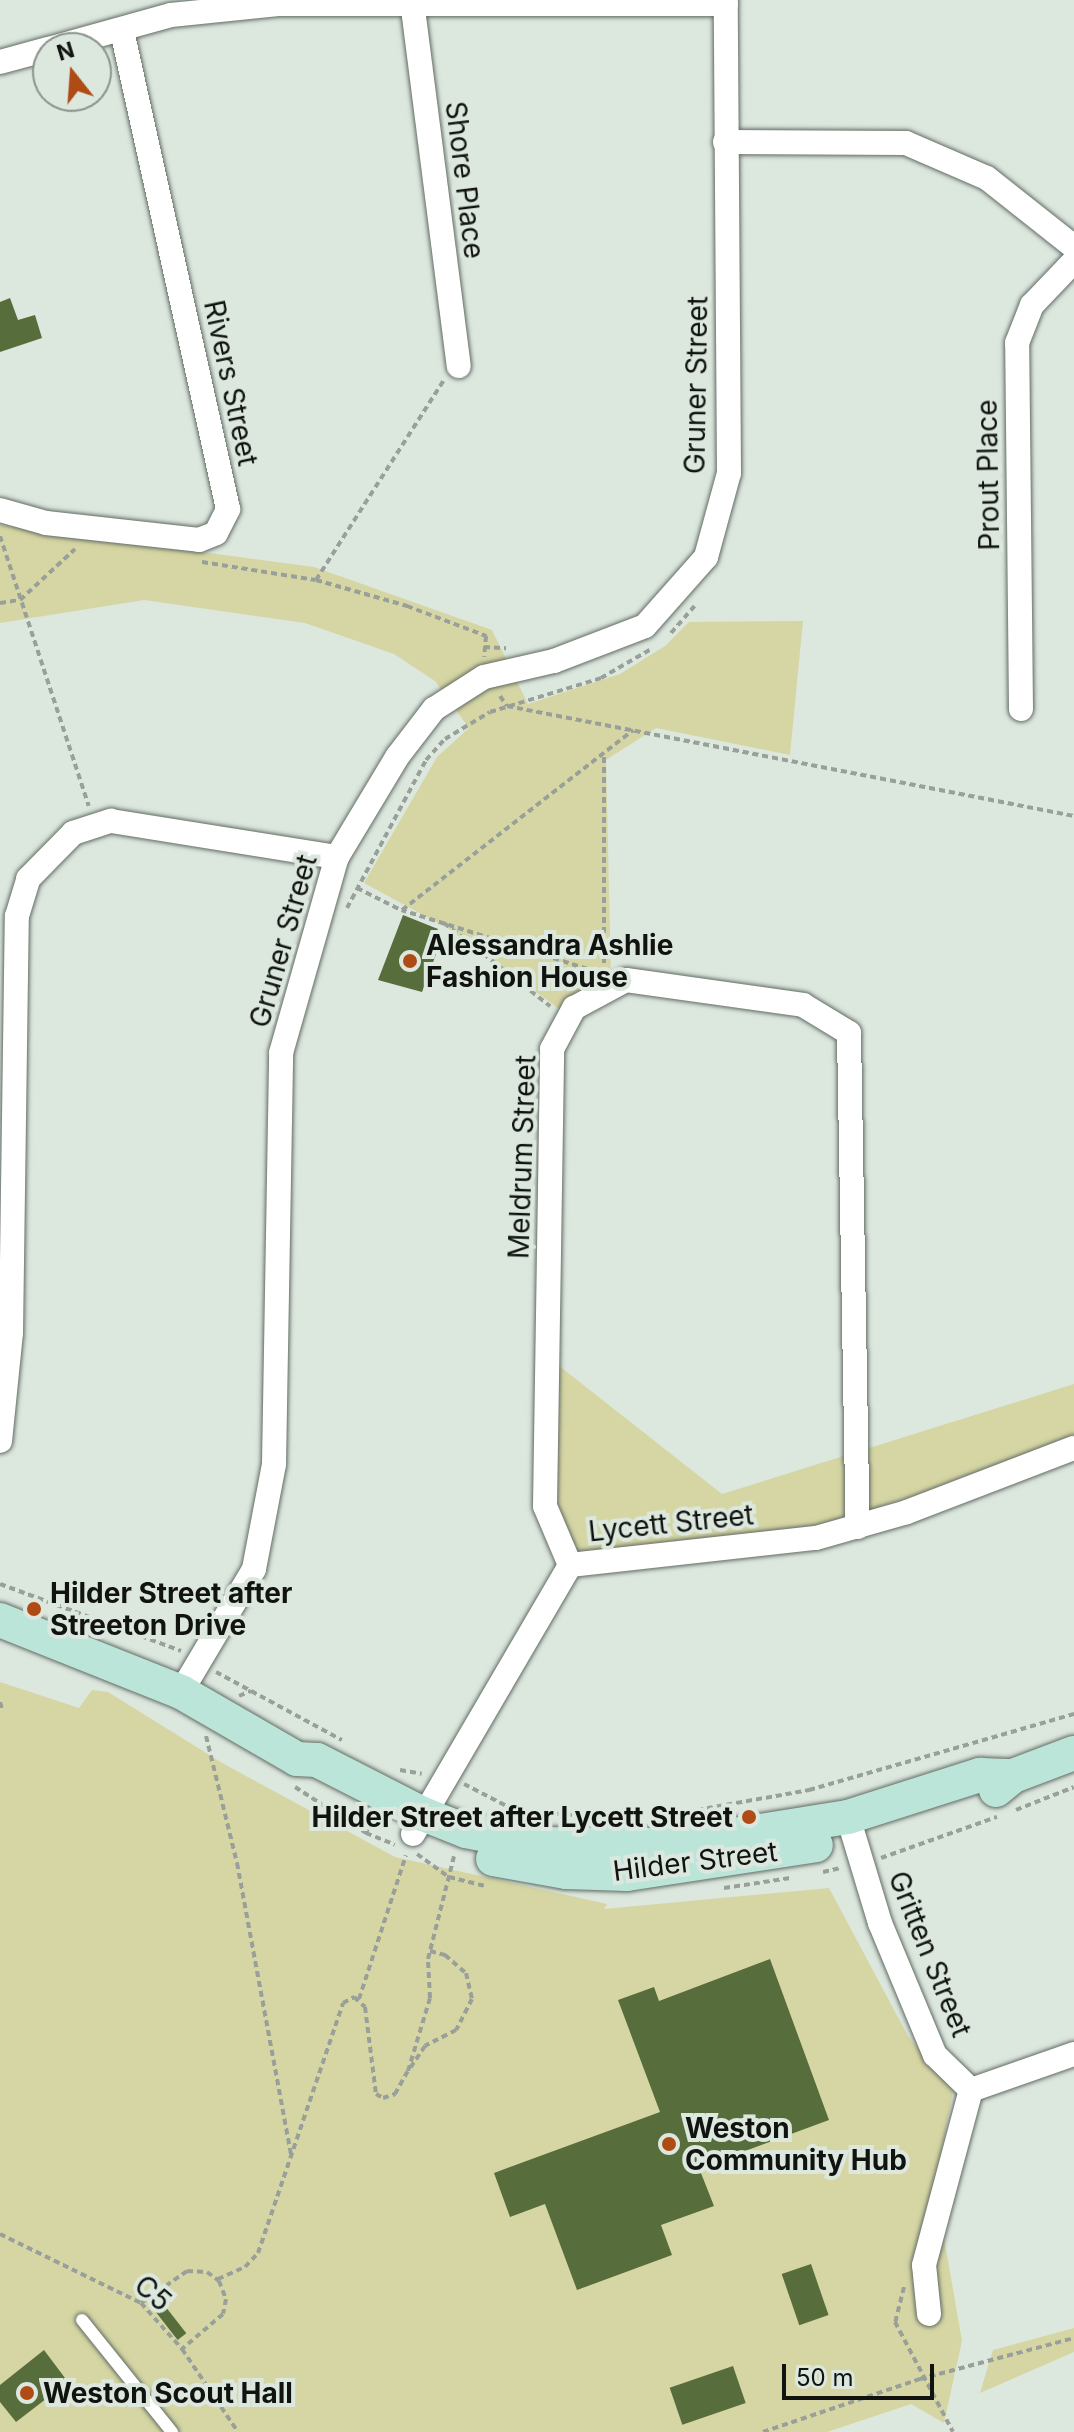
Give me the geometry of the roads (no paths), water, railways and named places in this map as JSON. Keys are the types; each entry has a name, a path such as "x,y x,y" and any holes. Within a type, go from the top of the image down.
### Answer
{"street":[{"path":"112,32 171,15 233,8 412,1 726,2"},
{"name":"Shore Place","path":"412,1 459,366"},
{"name":"Gruner Street","path":"181,1692 207,1666 254,1569 274,1464 281,1053 337,857 397,757 434,709 484,677 554,661 645,626 706,557 729,473 726,2"},
{"name":"Rivers Street","path":"0,510 46,523 199,540 216,533 228,509 122,30"},
{"path":"0,62 32,53"},
{"path":"725,142 906,143 987,178 1074,247"},
{"name":"Prout Place","path":"1021,709 1017,343 1032,305 1074,261"},
{"path":"0,1441 11,1333 17,916 22,892 40,862 58,844 94,824 132,821 337,857"},
{"name":"Meldrum Street","path":"570,1565 545,1506 552,1049 574,1008 626,980 803,1005 849,1033 858,1527"},
{"name":"Lycett Street","path":"418,1824 444,1773 570,1565 816,1538 858,1527 1074,1448"},
{"name":"Hilder Street","path":"0,1620 181,1692 297,1759 306,1776 418,1824 550,1870 627,1874 851,1827 990,1795 1013,1776 1074,1753"},
{"name":"Gritten Street","path":"851,1827 880,1923 935,2055 971,2090"},
{"path":"929,2314 924,2265 971,2090 1074,2054"}],"lane":[{"path":"82,2320 172,2432"}],"place":[{"name":"Alessandra Ashlie Fashion House","path":"410,961"},
{"name":"Hilder Street after Streeton Drive","path":"34,1609"},
{"name":"Hilder Street after Lycett Street","path":"749,1817"},
{"name":"Weston Community Hub","path":"669,2144"},
{"name":"Weston Scout Hall","path":"27,2393"}]}
